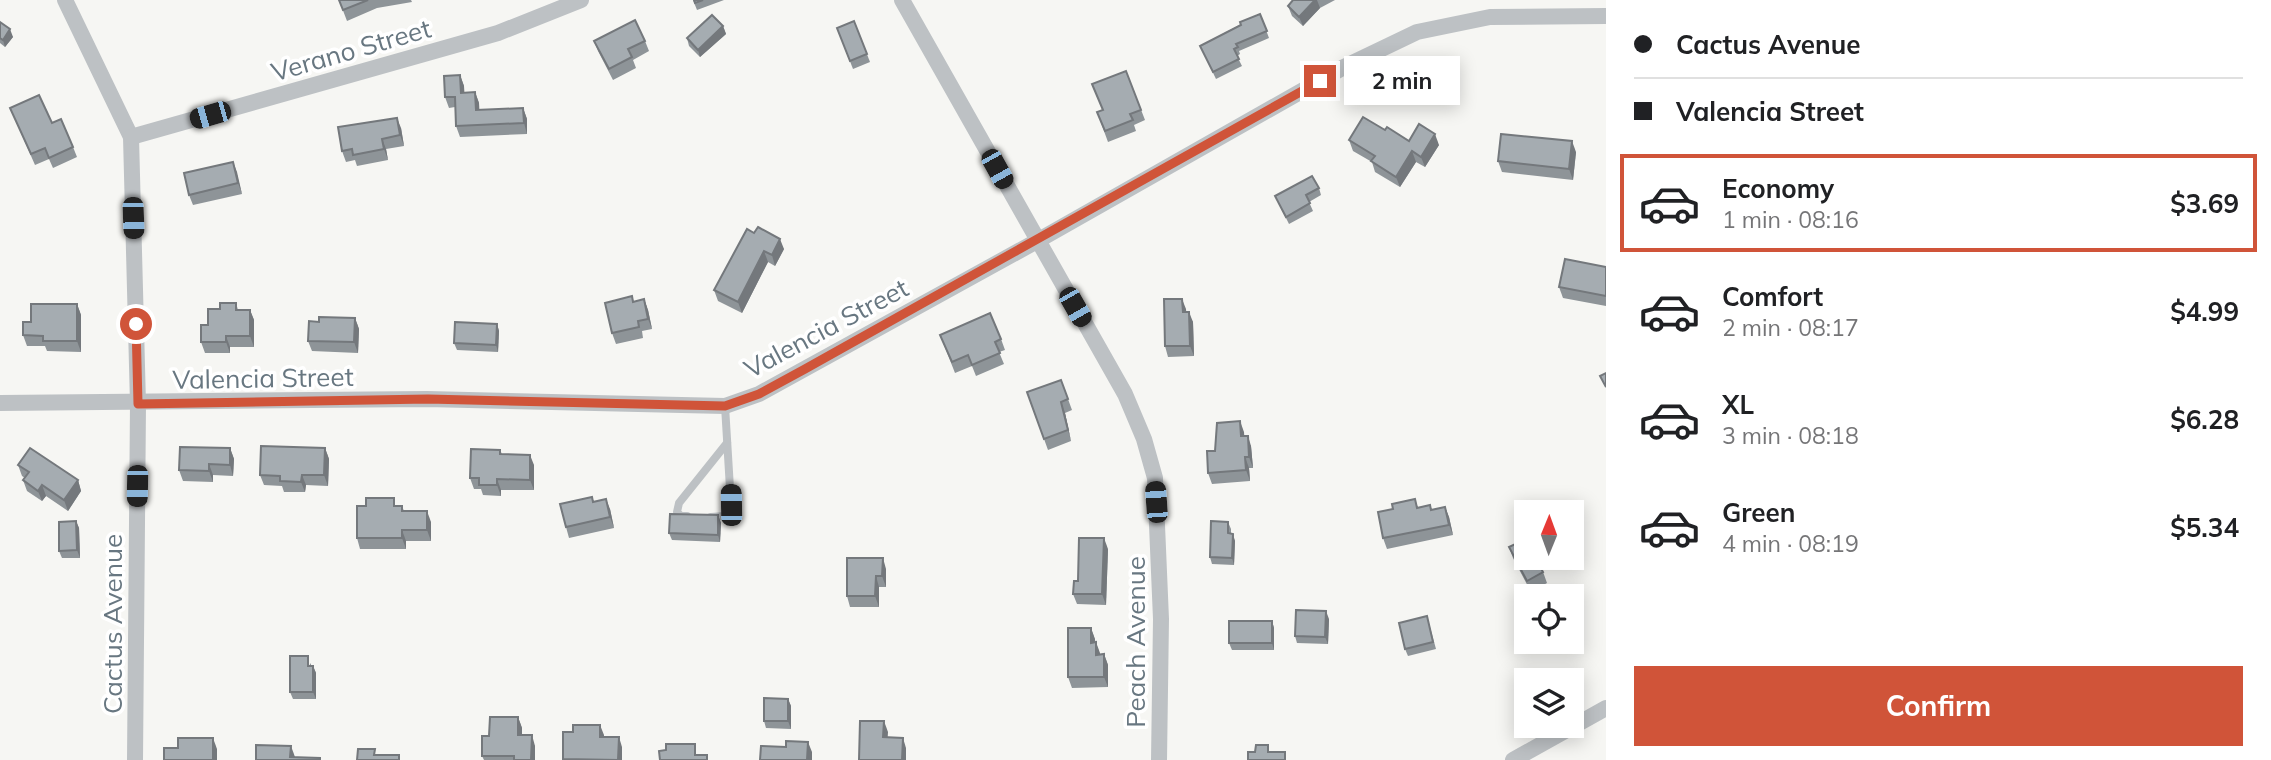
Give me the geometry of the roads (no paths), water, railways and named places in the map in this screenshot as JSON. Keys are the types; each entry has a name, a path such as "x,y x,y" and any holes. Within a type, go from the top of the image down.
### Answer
{"street":[{"name":"Cactus Avenue","path":"65,0 131,137 138,404 135,760"},
{"name":"Verano Street","path":"131,137 498,33 581,0"},
{"name":"Peach Avenue","path":"902,0 1125,394 1144,439 1155,478 1161,619 1159,760"},
{"name":"Valencia Street","path":"0,403 138,404 428,399 725,406 759,394 1344,67 1417,32 1490,17 1606,16"},
{"path":"1513,760 1606,708"}],"lane":[{"path":"725,406 731,505 725,516 681,516 677,512 679,503 727,443"}]}
